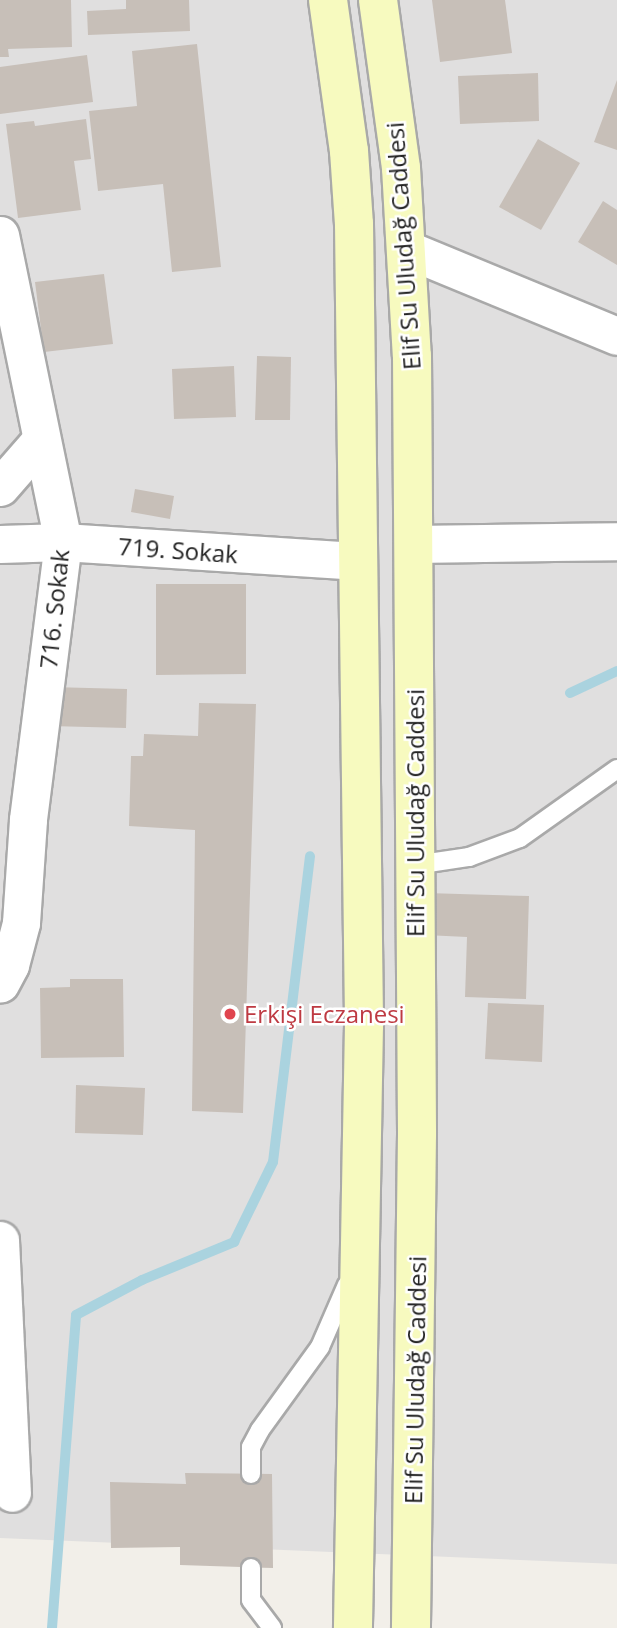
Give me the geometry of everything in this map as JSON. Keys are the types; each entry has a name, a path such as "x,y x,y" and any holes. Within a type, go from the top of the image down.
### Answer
{"main road":[{"name":"Elif Su Uludağ Caddesi","path":"328,0 349,151 354,224 355,561 364,1025 353,1628"},
{"name":"Elif Su Uludağ Caddesi","path":"378,0 401,168 412,356 417,1134 411,1628"}],"street":[{"name":"716. Sokak","path":"0,235 63,542 28,820 21,923 10,965 0,984"},
{"path":"406,249 617,336"},
{"path":"0,487 41,440"},
{"path":"413,544 617,541"},
{"name":"719. Sokak","path":"0,544 63,542 355,561"},
{"path":"0,1240 12,1493"}],"lane":[{"path":"415,865 469,857 520,838 617,769"},
{"path":"251,1474 251,1447 320,1347 360,1248"},
{"path":"251,1567 251,1600 272,1628"}],"shaded area":[{"path":"0,0 617,0 617,1564 0,1538"}],"building":[{"path":"0,0 71,0 72,47 8,49 9,57 0,57"},
{"path":"126,0 189,0 190,31 88,35 87,11 126,9"},
{"path":"432,0 505,0 512,53 440,62"},
{"path":"197,44 221,267 172,272 163,184 98,191 89,111 137,106 132,51"},
{"path":"87,55 93,102 0,114 0,67"},
{"path":"538,73 539,121 460,124 458,76"},
{"path":"617,80 617,150 594,142"},
{"path":"86,119 91,159 74,161 81,210 18,218 6,124 34,121 35,126"},
{"path":"538,139 580,163 541,230 499,207"},
{"path":"603,201 617,210 617,265 578,242"},
{"path":"104,274 113,344 44,352 35,282"},
{"path":"257,356 291,357 290,420 255,420"},
{"path":"234,366 236,417 174,419 172,369"},
{"path":"135,489 174,496 170,519 131,512"},
{"path":"156,584 246,584 246,674 156,675"},
{"path":"51,687 127,689 126,728 50,726"},
{"path":"199,703 256,704 243,1113 192,1111 195,830 129,826 131,756 143,756 144,734 198,736"},
{"path":"426,893 529,896 526,999 465,997 467,937 425,935"},
{"path":"70,979 123,979 124,1057 41,1058 40,988 70,987"},
{"path":"488,1003 544,1005 542,1062 485,1059"},
{"path":"76,1085 145,1088 143,1135 75,1133"},
{"path":"185,1473 272,1474 273,1568 180,1565 180,1547 111,1548 110,1482 186,1484"}],"waterway":[{"path":"570,693 617,671"},
{"path":"52,1628 76,1315 142,1280 234,1242 273,1162 310,856"}],"place":[{"name":"Erkişi Eczanesi","path":"230,1014"}]}
